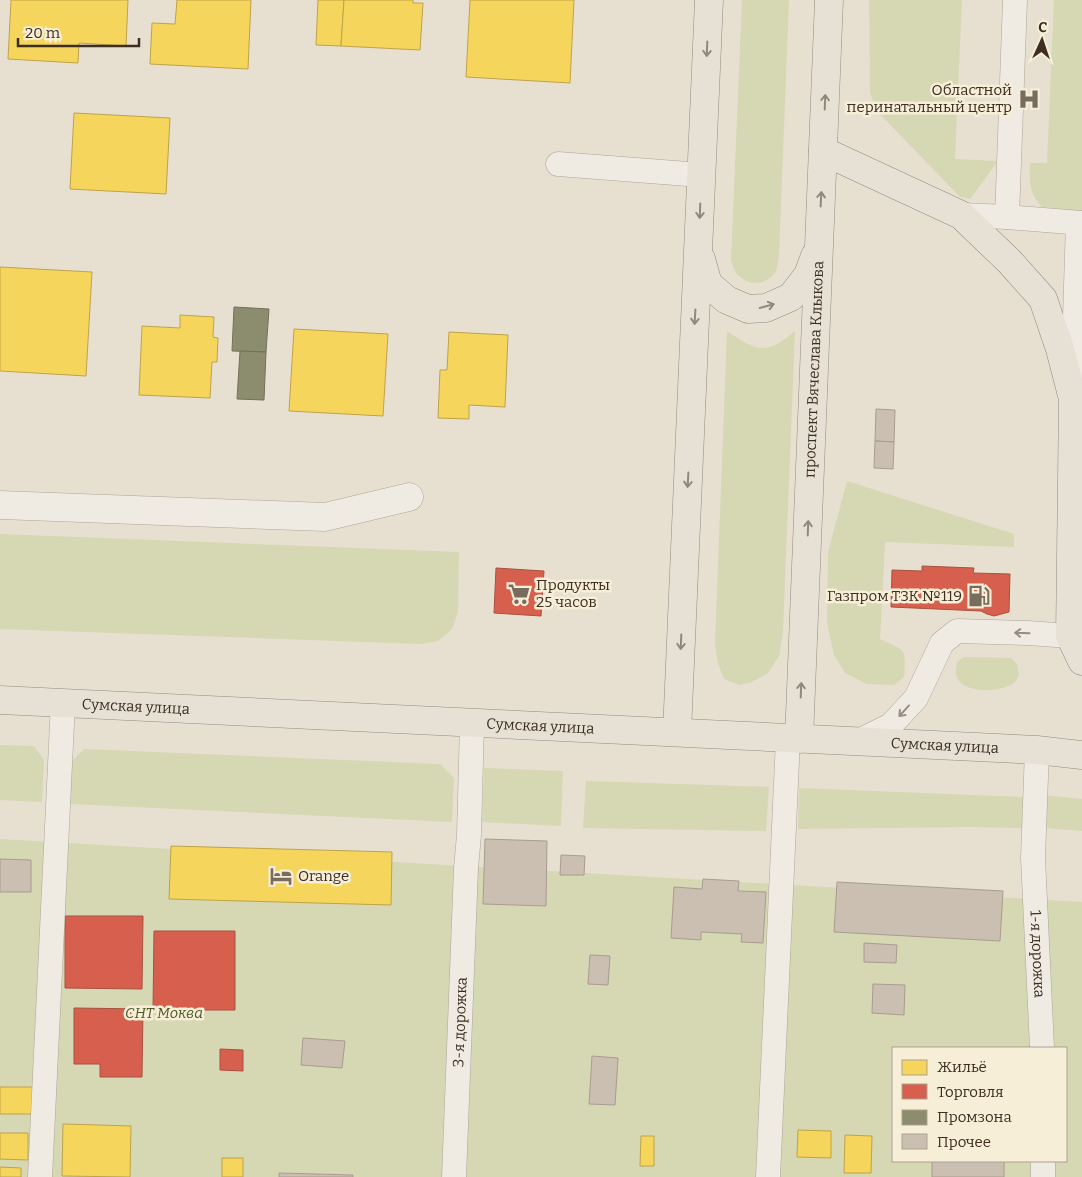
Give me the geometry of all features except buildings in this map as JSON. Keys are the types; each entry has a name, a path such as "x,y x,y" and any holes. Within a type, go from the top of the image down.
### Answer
{"main road":[{"path":"677,732 709,0"},
{"name":"проспект Вячеслава Клыкова","path":"794,739 829,0"},
{"path":"823,151 961,215 1010,262 1043,299 1060,349 1073,400 1070,636 1082,661"},
{"path":"698,251 708,284 727,300 748,309 766,308 791,297 808,274 818,247"},
{"name":"Сумская улица","path":"0,700 1037,750 1082,755"}],"street":[{"path":"0,505 326,517 409,498"}],"lane":[{"path":"1007,216 1015,0"},
{"path":"558,164 702,176"},
{"path":"961,215 1007,216 1080,223 1073,400"},
{"path":"859,741 891,725 916,698 942,643 957,631 1070,636"},
{"path":"40,1177 63,703"},
{"name":"3-я дорожка","path":"454,1177 472,724"},
{"path":"768,1177 794,739"},
{"name":"1-я дорожка","path":"1037,750 1034,858 1042,1047"},
{"path":"1043,1162 1043,1177"}],"green space":[{"path":"742,0 789,0 779,255 777,269 773,276 758,283 742,279 736,272 731,260"},
{"path":"869,0 962,0 955,159 998,161 970,199 960,197 877,111 870,93"},
{"path":"1054,0 1082,0 1082,211 1042,207 1034,196 1031,187 1030,163 1047,163"},
{"path":"727,331 746,343 761,348 776,344 795,331 783,631 779,656 768,673 750,683 739,685 724,679 718,664 715,644"},
{"path":"847,481 1014,534 1014,547 885,542 880,639 900,649 905,660 904,677 894,685 867,684 845,673 834,655 827,622 828,552"},
{"path":"0,534 459,552 458,612 452,629 438,641 421,644 0,629"},
{"path":"964,657 1011,658 1017,664 1019,675 1015,682 1009,686 992,690 973,689 959,681 956,674 957,662"},
{"path":"0,745 34,746 44,760 42,802 0,800"},
{"path":"84,749 440,764 454,778 452,822 70,804 71,762"},
{"path":"484,768 563,771 561,826 482,822"},
{"path":"586,781 769,787 766,831 583,828"},
{"path":"799,788 1023,797 1022,828 798,829"},
{"path":"1044,795 1082,799 1082,831 1045,828"},
{"name":"СНТ Моква","path":"0,839 1082,902 1082,1177 0,1177"}],"place":[{"name":"Областной перинатальный центр","path":"1029,99"},
{"name":"Продукты 25 часов","path":"519,594"},
{"name":"Газпром ТЗК №119","path":"979,596"},
{"name":"Orange","path":"281,876"}]}
